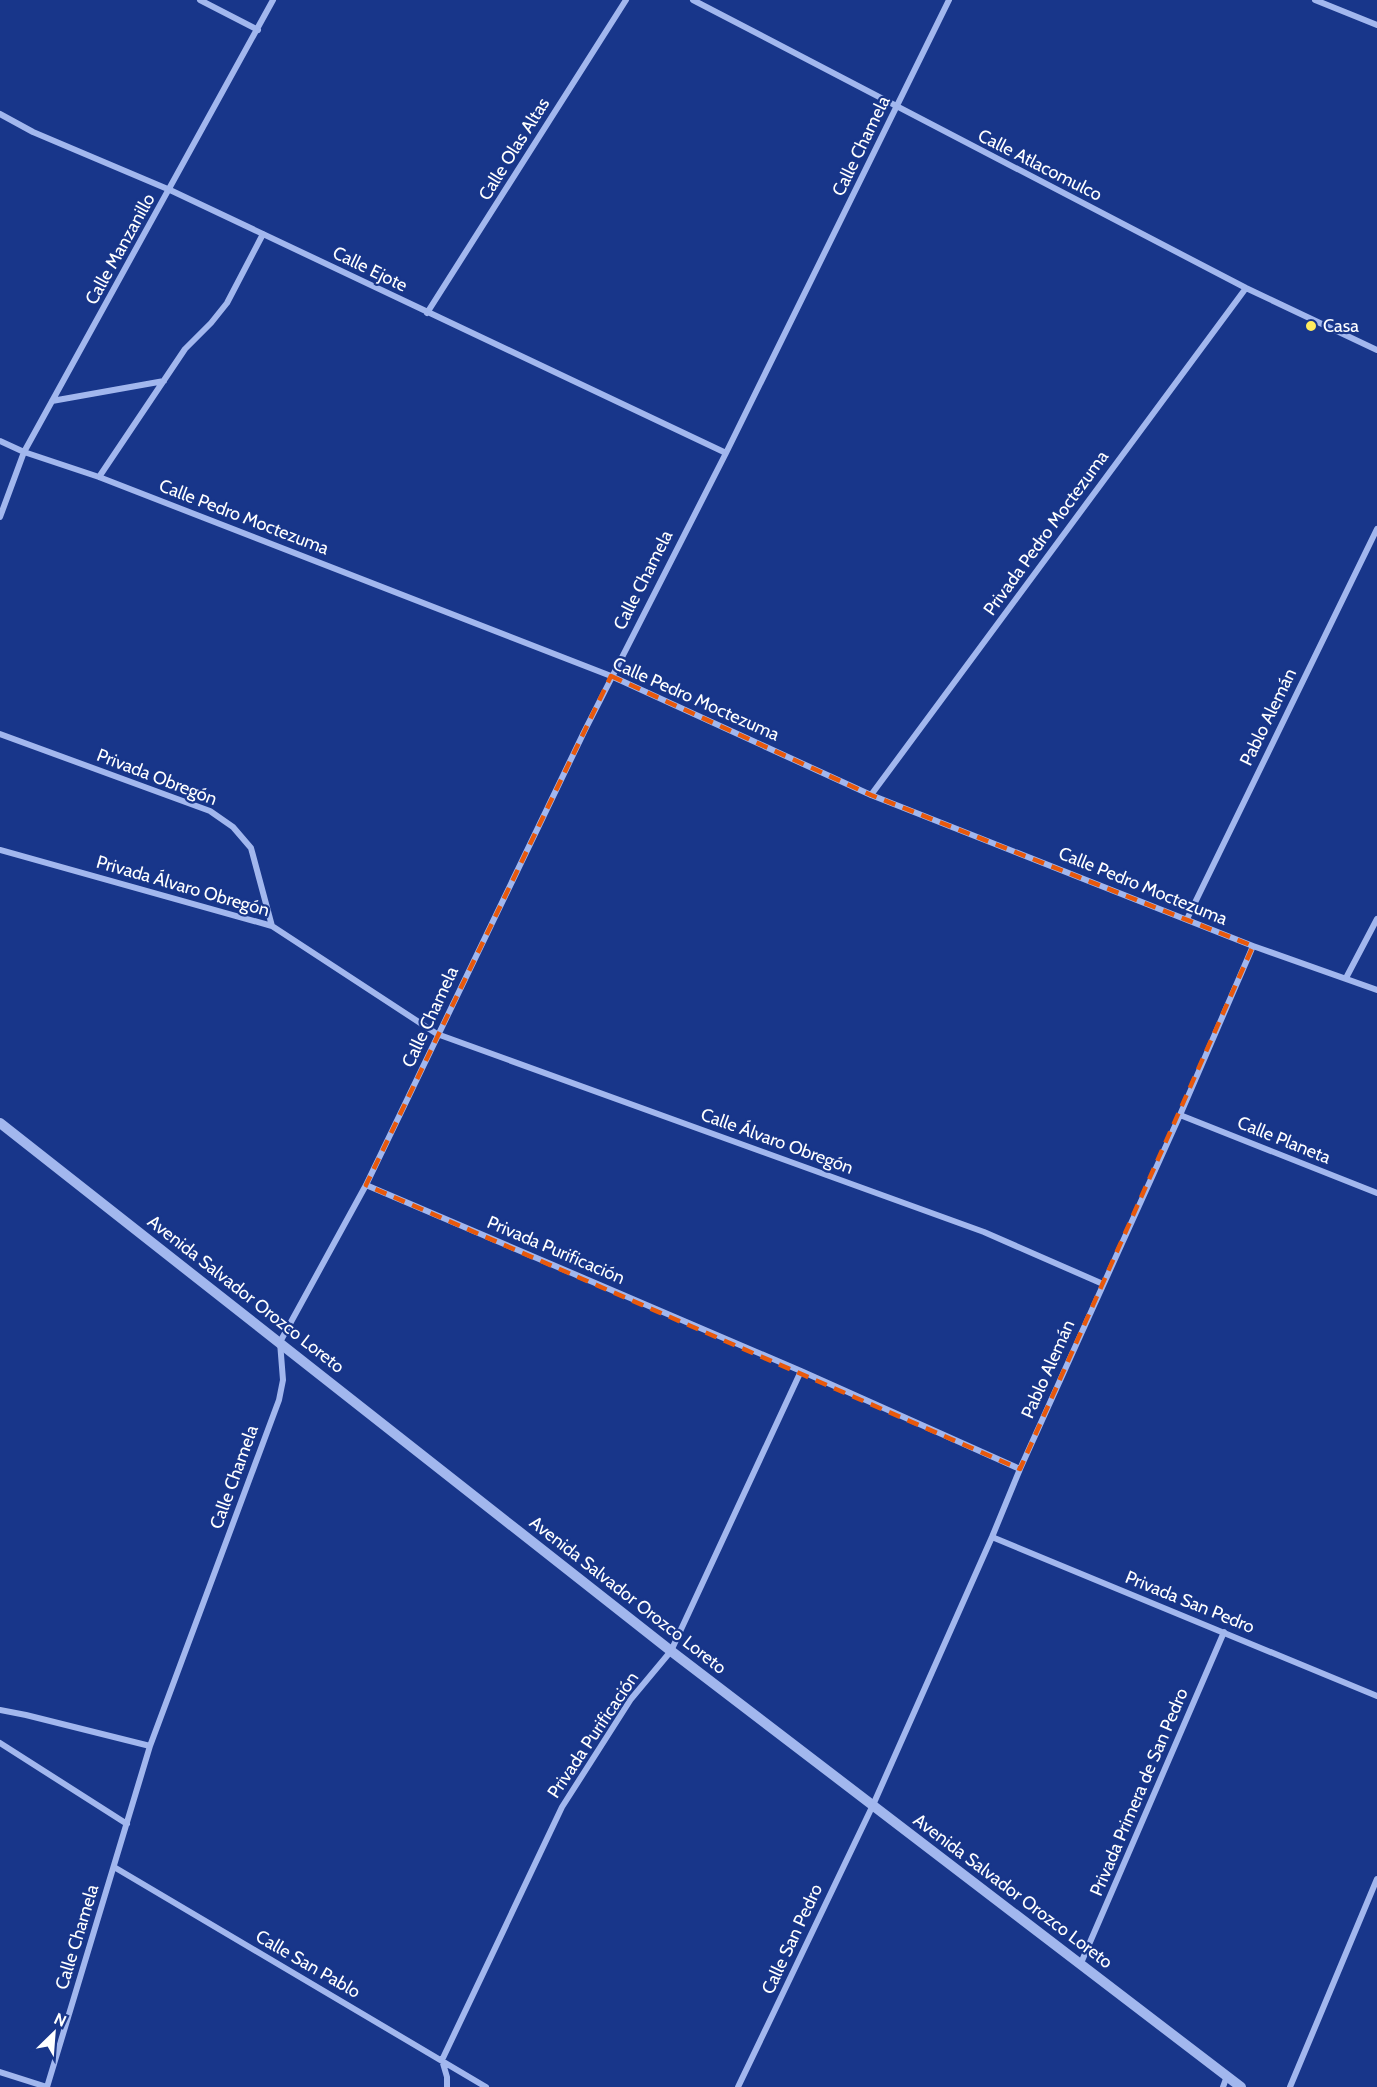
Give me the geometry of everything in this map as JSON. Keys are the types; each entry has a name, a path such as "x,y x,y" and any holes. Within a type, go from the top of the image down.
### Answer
{"street":[{"path":"200,0 258,30"},
{"name":"Calle Manzanillo","path":"0,517 24,452 273,0"},
{"name":"Calle Olas Altas","path":"427,313 626,0"},
{"name":"Calle Atlacomulco","path":"693,0 1246,288 1377,350"},
{"name":"Calle Chamela","path":"47,2087 150,1746 279,1400 283,1380 280,1342 366,1185 611,676 726,453 949,0"},
{"path":"1315,0 1377,25"},
{"name":"Calle Ejote","path":"0,114 33,132 170,190 726,453"},
{"path":"99,477 185,349 227,303 264,234"},
{"name":"Privada Pedro Moctezuma","path":"871,795 1246,288"},
{"path":"52,401 164,381"},
{"name":"Calle Pedro Moctezuma","path":"0,441 24,452 99,477 611,676 871,795 1253,946 1377,990"},
{"name":"Pablo Alemán","path":"1186,919 1377,529"},
{"name":"Privada Obregón","path":"0,734 210,811 232,826 251,848 272,926"},
{"name":"Privada Álvaro Obregón","path":"0,850 272,926 437,1034"},
{"path":"1346,978 1377,919"},
{"name":"Pablo Alemán","path":"873,1805 1253,946"},
{"name":"Calle Álvaro Obregón","path":"437,1034 984,1232 1103,1284"},
{"name":"Calle Planeta","path":"1180,1115 1377,1194"},
{"name":"Avenida Salvador Orozco Loreto","path":"0,1123 671,1651 1081,1963 1225,2082 1241,2087"},
{"name":"Privada Purificación","path":"366,1185 801,1371 1020,1469"},
{"name":"Privada Purificación","path":"442,2060 562,1807 631,1699 671,1651 801,1371"},
{"name":"Privada San Pedro","path":"992,1537 1377,1696"},
{"name":"Privada Primera de San Pedro","path":"1081,1963 1224,1632"},
{"path":"0,1710 150,1746"},
{"path":"0,1743 127,1824"},
{"name":"Calle San Pedro","path":"738,2087 873,1805"},
{"name":"Calle San Pablo","path":"114,1867 486,2087"},
{"path":"1290,2087 1377,1879"},
{"path":"442,2060 447,2077 447,2087"},
{"path":"0,2072 47,2087"}],"highlighted area":[{"path":"611,676 871,795 1253,946 1020,1469 366,1185"}],"place":[{"name":"Casa","path":"1311,326"}]}
